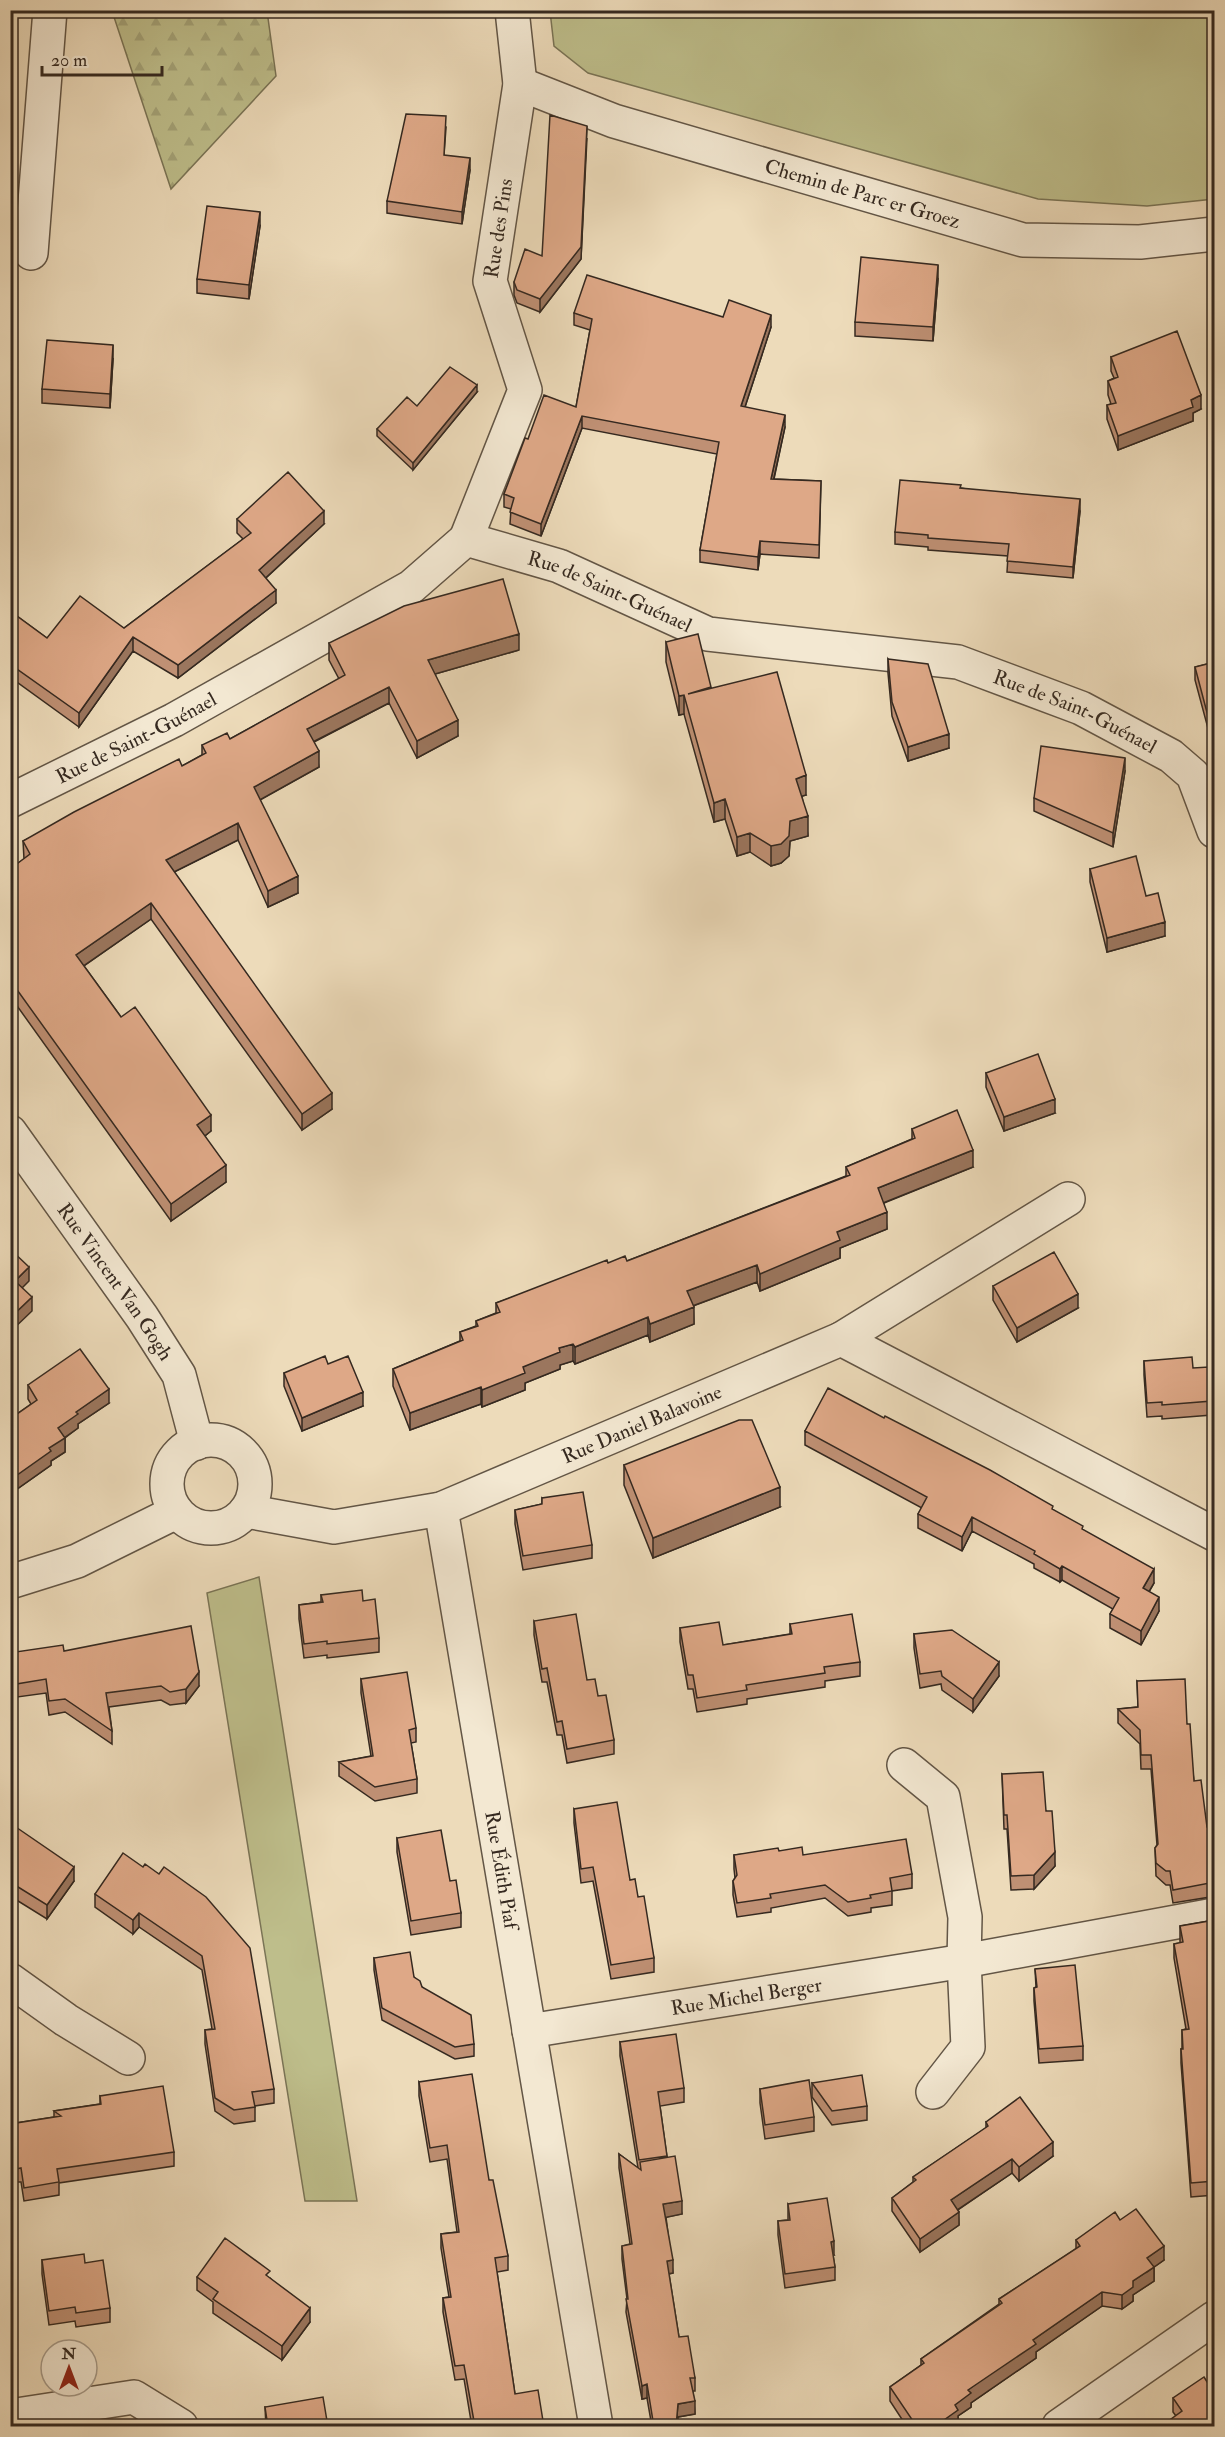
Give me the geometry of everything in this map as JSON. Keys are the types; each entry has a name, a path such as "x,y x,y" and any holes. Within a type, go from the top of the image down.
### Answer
{"street":[{"path":"31,253 50,10"},
{"name":"Rue des Pins","path":"466,539 525,390 490,281 520,84 512,10"},
{"name":"Chemin de Parc er Groez","path":"520,84 614,122 1023,240 1140,242 1215,234"},
{"name":"Rue de Saint-Guénael","path":"10,801 174,720 411,586 466,539 559,566 708,634 958,662 1081,708 1171,756 1204,767 1215,831"},
{"name":"Rue Vincent Van Gogh","path":"10,1132 142,1317 179,1375 197,1443"},
{"name":"Rue Daniel Balavoine","path":"441,1509 841,1339 1068,1199"},
{"path":"841,1339 1215,1534"},
{"path":"211,1440 237,1449 247,1459 253,1472 255,1485 246,1511 236,1520 224,1526 212,1528 199,1527 186,1521 176,1512 169,1497 167,1480 171,1464 182,1451 197,1443 211,1440"},
{"path":"246,1511 334,1527 441,1509"},
{"name":"Rue Édith Piaf","path":"441,1509 596,2427"},
{"path":"10,1581 77,1561 176,1512"},
{"path":"904,1765 942,1797 965,1917 964,1961 968,2047 933,2092"},
{"name":"Rue Michel Berger","path":"529,2031 964,1961 1215,1915"},
{"path":"10,1980 66,2020 128,2058"},
{"path":"1059,2427 1215,2318"},
{"path":"10,2416 134,2397 181,2427"}],"green space":[{"path":"112,11 267,11 276,76 171,189"},
{"path":"550,11 1214,11 1214,199 1147,206 1038,199 588,73 554,46"},
{"path":"259,1577 357,2201 305,2201 207,1593"}],"building":[{"path":"406,114 446,116 444,155 470,158 462,212 387,201"},
{"path":"550,115 587,126 581,247 540,299 517,290 514,282 525,249 542,256"},
{"path":"207,206 260,212 249,285 197,279"},
{"path":"861,257 938,265 933,327 855,322"},
{"path":"587,275 723,317 729,300 771,315 741,406 785,415 771,479 821,481 819,545 760,541 758,557 700,550 719,442 582,416 541,524 510,512 514,498 504,494 544,395 576,407 592,319 574,313"},
{"path":"1177,331 1201,395 1191,400 1193,407 1118,436 1107,405 1116,403 1108,381 1118,377 1111,357"},
{"path":"47,340 113,345 110,394 42,389"},
{"path":"450,367 477,385 413,463 377,429 407,397 417,406"},
{"path":"288,472 324,511 259,570 276,590 178,665 133,637 79,713 10,664 10,611 47,638 80,596 124,628 251,533 237,519"},
{"path":"900,480 1080,499 1073,567 1007,561 1009,544 928,538 928,535 895,532"},
{"path":"503,579 519,634 428,660 458,720 417,741 389,687 307,729 319,751 254,787 298,876 268,891 238,823 166,860 332,1093 302,1114 151,903 76,955 121,1017 135,1007 211,1115 197,1125 226,1165 171,1204 10,980 10,869 30,854 23,841 74,812 179,759 182,766 206,753 202,745 227,733 230,739 345,675 329,643 404,606"},
{"path":"698,634 711,687 688,694 777,672 806,775 796,779 808,816 790,821 789,836 781,844 771,846 750,833 737,837 725,799 714,803 684,695 679,696 666,642"},
{"path":"888,659 928,664 949,734 908,747 892,702"},
{"path":"1215,662 1215,723 1210,724 1195,667"},
{"path":"1041,746 1125,758 1113,833 1034,798"},
{"path":"1136,856 1146,896 1158,893 1165,922 1107,938 1090,869"},
{"path":"1038,1054 1055,1099 1004,1117 986,1073"},
{"path":"957,1110 973,1150 878,1188 887,1212 837,1232 840,1240 760,1274 757,1265 687,1291 694,1307 650,1324 648,1317 575,1347 573,1344 559,1348 560,1352 523,1367 525,1373 482,1390 481,1387 410,1413 393,1369 463,1340 460,1332 478,1326 476,1321 500,1312 496,1303 607,1260 608,1263 625,1256 627,1261 850,1175 846,1167 915,1138 912,1129"},
{"path":"10,1249 29,1267 15,1281 32,1297 10,1318"},
{"path":"1054,1252 1078,1294 1017,1328 993,1286"},
{"path":"80,1349 109,1389 58,1428 65,1438 49,1448 51,1451 10,1480 10,1419 37,1400 28,1385"},
{"path":"325,1356 328,1364 348,1356 363,1392 302,1418 284,1373"},
{"path":"1192,1357 1193,1368 1209,1367 1212,1401 1162,1405 1162,1402 1147,1403 1144,1361"},
{"path":"828,1388 990,1470 1053,1506 1052,1509 1083,1526 1082,1529 1154,1569 1143,1588 1159,1597 1141,1631 1110,1614 1119,1598 1062,1566 1060,1569 1034,1554 1035,1551 972,1517 962,1537 918,1514 927,1497 805,1431"},
{"path":"739,1420 752,1420 780,1487 653,1538 624,1465"},
{"path":"583,1492 592,1545 523,1556 515,1510 542,1504 542,1498"},
{"path":"362,1590 363,1601 375,1599 379,1638 327,1644 327,1641 304,1644 299,1605 323,1602 321,1595"},
{"path":"576,1614 587,1680 595,1679 598,1696 606,1695 614,1740 567,1749 562,1721 557,1722 547,1668 542,1669 534,1621"},
{"path":"852,1614 860,1662 824,1667 825,1673 746,1685 747,1690 697,1698 693,1675 688,1675 680,1628 719,1622 723,1645 792,1634 790,1624"},
{"path":"191,1626 199,1672 186,1689 170,1692 161,1686 106,1693 112,1731 65,1699 49,1701 46,1679 10,1685 10,1639 13,1638 16,1652 63,1645 64,1651"},
{"path":"952,1630 999,1662 973,1699 942,1676 941,1671 920,1674 914,1634"},
{"path":"407,1672 416,1728 409,1730 417,1779 375,1787 339,1762 373,1756 361,1679"},
{"path":"1185,1679 1187,1724 1190,1724 1194,1781 1201,1780 1207,1827 1213,1827 1215,1872 1209,1872 1210,1883 1173,1890 1170,1871 1166,1871 1156,1863 1155,1848 1158,1844 1151,1755 1141,1755 1140,1730 1118,1709 1138,1707 1137,1681"},
{"path":"1043,1772 1046,1811 1052,1811 1055,1852 1034,1875 1011,1876 1002,1774"},
{"path":"617,1802 630,1880 635,1879 638,1897 644,1896 654,1958 611,1965 593,1867 581,1869 574,1809"},
{"path":"10,1823 74,1867 47,1905 10,1882"},
{"path":"441,1830 450,1881 456,1880 461,1913 411,1921 397,1838"},
{"path":"906,1839 912,1874 890,1878 892,1891 848,1902 825,1885 770,1894 771,1898 737,1903 733,1881 737,1875 734,1855 778,1848 779,1851 802,1847 803,1855"},
{"path":"123,1853 143,1867 145,1864 159,1874 164,1867 206,1897 250,1948 274,2089 252,2092 255,2107 234,2110 215,2098 205,2030 215,2029 202,1956 139,1913 133,1920 95,1894"},
{"path":"1215,1920 1215,2181 1191,2183 1181,2049 1183,2049 1182,2030 1189,2029 1174,1944 1183,1942 1180,1926"},
{"path":"410,1952 414,1977 420,1981 422,1987 471,2015 474,2044 455,2047 382,2008 374,1958"},
{"path":"1075,1965 1083,2046 1039,2049 1034,1988 1037,1987 1035,1969"},
{"path":"676,2034 684,2088 658,2092 667,2156 639,2160 620,2042"},
{"path":"472,2074 489,2180 493,2180 508,2256 495,2258 515,2394 538,2390 544,2427 475,2427 464,2365 455,2366 443,2298 451,2297 441,2234 459,2232 447,2145 430,2148 419,2082"},
{"path":"862,2075 867,2106 832,2111 812,2083"},
{"path":"809,2080 814,2117 765,2125 760,2089"},
{"path":"163,2086 174,2152 57,2169 59,2182 24,2188 21,2168 16,2169 10,2124 61,2116 54,2111 101,2104 100,2096"},
{"path":"1020,2097 1053,2142 1019,2167 1012,2159 951,2200 959,2212 920,2239 892,2198 916,2180 913,2177 988,2126 986,2122"},
{"path":"619,2154 641,2170 640,2162 675,2156 682,2201 663,2204 673,2260 667,2261 679,2337 688,2336 695,2378 690,2378 695,2401 678,2404 676,2427 654,2427 647,2384 642,2386 626,2299 628,2299 622,2246 632,2244"},
{"path":"827,2198 834,2241 831,2242 835,2267 785,2274 778,2221 790,2220 788,2204"},
{"path":"1136,2209 1164,2246 1147,2258 1154,2267 1133,2281 1133,2287 1122,2295 1102,2292 1033,2340 1036,2344 968,2390 971,2393 955,2405 958,2410 934,2427 928,2427 924,2422 917,2427 890,2387 924,2363 921,2359 1002,2303 999,2299 1080,2246 1076,2240 1115,2212 1120,2220"},
{"path":"225,2238 270,2271 266,2275 310,2308 282,2346 213,2299 218,2292 197,2277"},
{"path":"84,2254 85,2263 103,2260 110,2308 76,2313 75,2307 49,2311 42,2260"},
{"path":"1204,2377 1209,2385 1215,2381 1215,2427 1160,2427 1182,2411 1173,2398"},
{"path":"323,2397 328,2427 268,2427 265,2407"}]}
